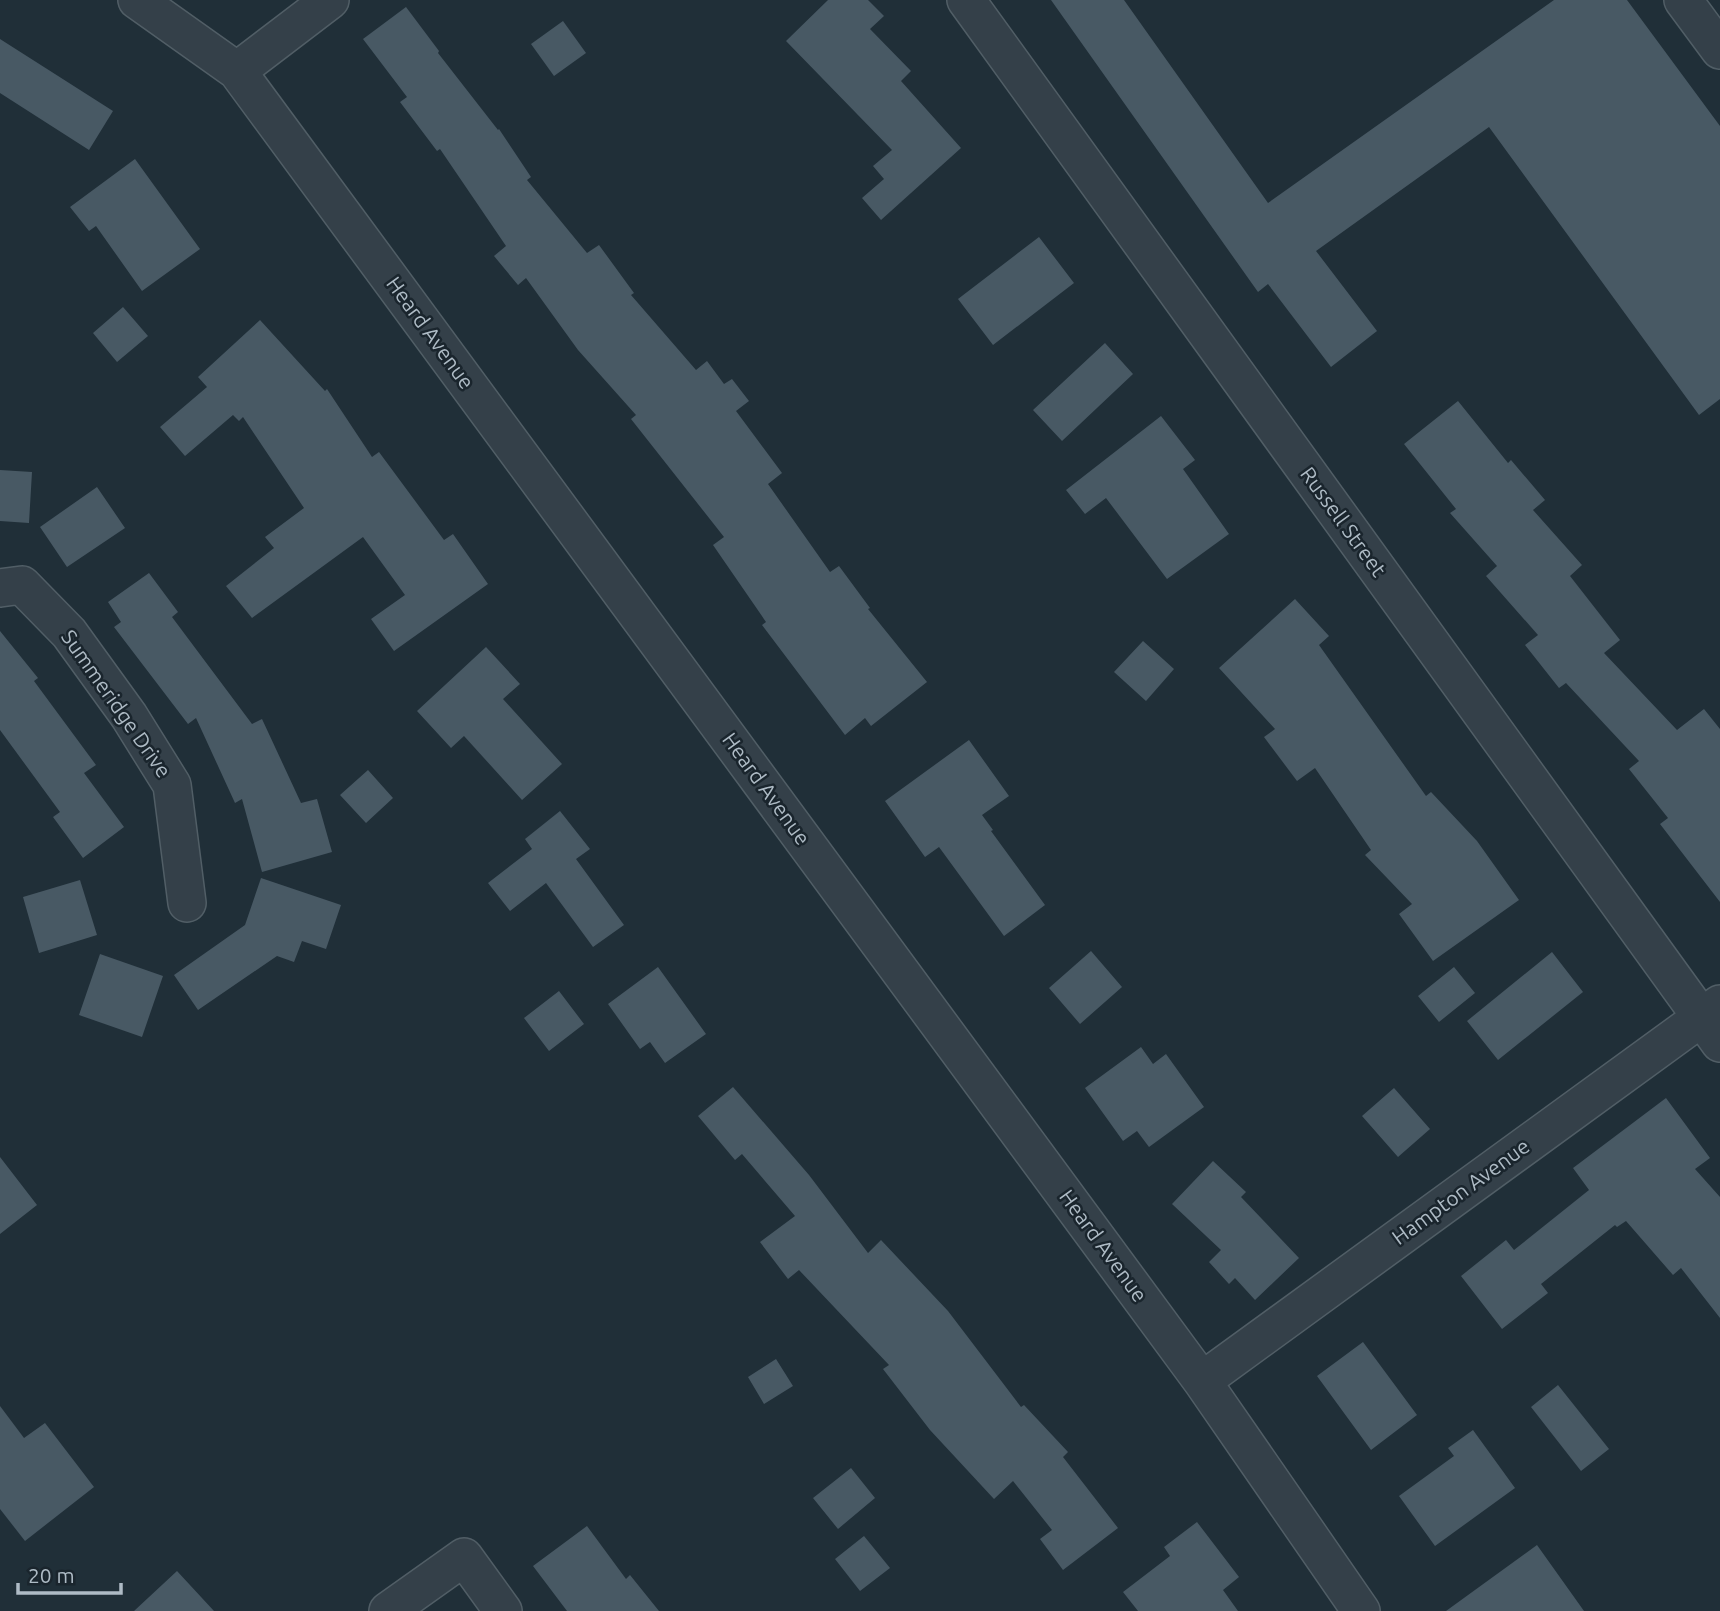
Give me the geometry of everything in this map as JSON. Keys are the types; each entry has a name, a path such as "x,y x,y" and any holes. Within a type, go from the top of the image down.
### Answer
{"street":[{"name":"Heard Avenue","path":"137,0 237,71 1202,1381 1361,1611"},
{"path":"237,71 330,0"},
{"name":"Russell Street","path":"966,0 1714,1022"},
{"path":"1683,0 1720,50"},
{"name":"Summeridge Drive","path":"0,588 22,585 69,633 129,716 172,785 187,903"},
{"name":"Hampton Avenue","path":"1202,1381 1714,1022"},
{"path":"388,1611 464,1557 503,1611"}],"building":[{"path":"828,0 868,0 884,16 870,29 911,71 901,81 961,148 881,220 862,198 884,179 873,166 892,150 786,41"},
{"path":"1051,0 1124,0 1268,203 1554,0 1627,0 1720,126 1720,399 1699,415 1489,127 1316,251 1377,331 1331,367 1268,284 1258,292"},
{"path":"406,7 438,53 499,129 531,177 527,180 587,253 599,245 634,293 631,295 696,370 707,361 724,384 732,379 749,401 736,411 782,473 768,484 830,572 839,566 870,608 868,609 927,682 871,726 865,718 845,735 762,625 766,622 713,545 724,537 631,419 636,415 578,350 526,278 518,285 494,256 506,246 440,149 437,151 400,102 407,97 363,39"},
{"path":"563,21 586,53 554,76 531,44"},
{"path":"0,39 113,111 89,150 0,93"},
{"path":"135,159 200,249 142,291 96,226 89,231 70,207"},
{"path":"1039,237 1074,283 993,345 958,299"},
{"path":"123,307 148,336 117,362 93,333"},
{"path":"260,320 325,391 327,389 372,457 379,452 444,540 453,534 488,584 394,651 371,619 405,595 363,537 252,618 226,586 274,548 265,537 304,508 243,417 239,421 233,415 185,456 160,427 207,387 198,377"},
{"path":"1105,343 1133,374 1062,441 1033,410"},
{"path":"1458,401 1508,463 1511,460 1545,500 1533,510 1582,565 1570,576 1620,640 1604,653 1677,730 1704,709 1720,729 1720,902 1660,824 1668,818 1629,769 1639,761 1566,683 1559,688 1525,645 1538,635 1486,576 1497,566 1450,513 1456,509 1404,444"},
{"path":"1161,416 1195,460 1183,469 1229,534 1167,579 1106,498 1085,514 1066,490"},
{"path":"0,470 32,472 29,523 0,521"},
{"path":"97,487 125,528 67,567 40,527"},
{"path":"149,573 178,612 172,617 252,724 262,719 301,803 317,799 332,852 262,872 242,799 235,803 196,718 188,724 114,627 121,622 108,602"},
{"path":"1295,599 1329,636 1319,645 1426,796 1431,792 1477,841 1519,900 1433,961 1399,914 1412,904 1365,855 1371,850 1315,768 1297,781 1264,737 1275,729 1219,668"},
{"path":"0,631 38,678 34,681 96,765 84,773 124,827 83,858 53,817 60,812 0,730"},
{"path":"1143,641 1174,669 1146,701 1114,672"},
{"path":"486,647 520,684 503,699 562,764 522,800 464,736 451,748 417,711"},
{"path":"969,740 1009,796 982,815 1045,905 1004,936 939,847 925,857 885,801"},
{"path":"368,770 393,798 366,823 340,795"},
{"path":"560,811 590,849 576,859 624,925 593,947 546,883 510,911 488,883 532,849 525,839"},
{"path":"261,878 341,905 326,949 302,941 294,962 277,956 198,1010 174,975 245,925"},
{"path":"80,880 97,935 39,953 23,897"},
{"path":"1091,951 1122,987 1080,1024 1049,988"},
{"path":"1552,952 1583,992 1498,1060 1467,1021"},
{"path":"100,954 163,976 142,1037 79,1015"},
{"path":"658,967 706,1034 665,1063 650,1042 640,1049 608,1004"},
{"path":"1454,967 1475,993 1439,1022 1418,996"},
{"path":"559,991 584,1024 549,1051 524,1018"},
{"path":"1141,1047 1153,1064 1166,1054 1204,1107 1149,1147 1137,1131 1123,1141 1085,1088"},
{"path":"733,1087 809,1175 868,1253 881,1240 948,1311 1021,1407 1024,1405 1068,1452 1063,1457 1118,1528 1063,1570 1040,1539 1052,1530 1013,1481 994,1499 930,1430 883,1369 889,1365 799,1270 788,1279 760,1242 795,1216 742,1154 735,1160 698,1116"},
{"path":"1394,1088 1430,1129 1398,1157 1362,1116"},
{"path":"1666,1098 1710,1158 1695,1169 1720,1197 1720,1318 1681,1268 1673,1275 1626,1221 1617,1227 1615,1225 1541,1284 1548,1293 1502,1329 1461,1276 1506,1240 1514,1250 1589,1190 1573,1168"},
{"path":"0,1157 37,1205 0,1234"},
{"path":"1213,1161 1246,1192 1241,1197 1299,1258 1255,1300 1235,1278 1229,1284 1209,1262 1221,1250 1172,1204"},
{"path":"1363,1342 1417,1415 1371,1450 1317,1376"},
{"path":"776,1359 793,1386 764,1404 748,1377"},
{"path":"1558,1385 1609,1449 1581,1471 1531,1407"},
{"path":"0,1406 24,1438 45,1423 94,1487 25,1541 0,1509"},
{"path":"1473,1430 1515,1488 1435,1546 1399,1496 1454,1456 1448,1448"},
{"path":"851,1468 875,1498 838,1529 813,1498"},
{"path":"1197,1522 1239,1577 1223,1590 1238,1611 1138,1611 1123,1592 1170,1556 1164,1547"},
{"path":"587,1526 626,1579 630,1575 659,1611 567,1611 533,1566"},
{"path":"864,1536 890,1568 860,1591 835,1559"},
{"path":"1537,1545 1584,1611 1446,1611"},
{"path":"177,1571 214,1611 134,1611"}]}
